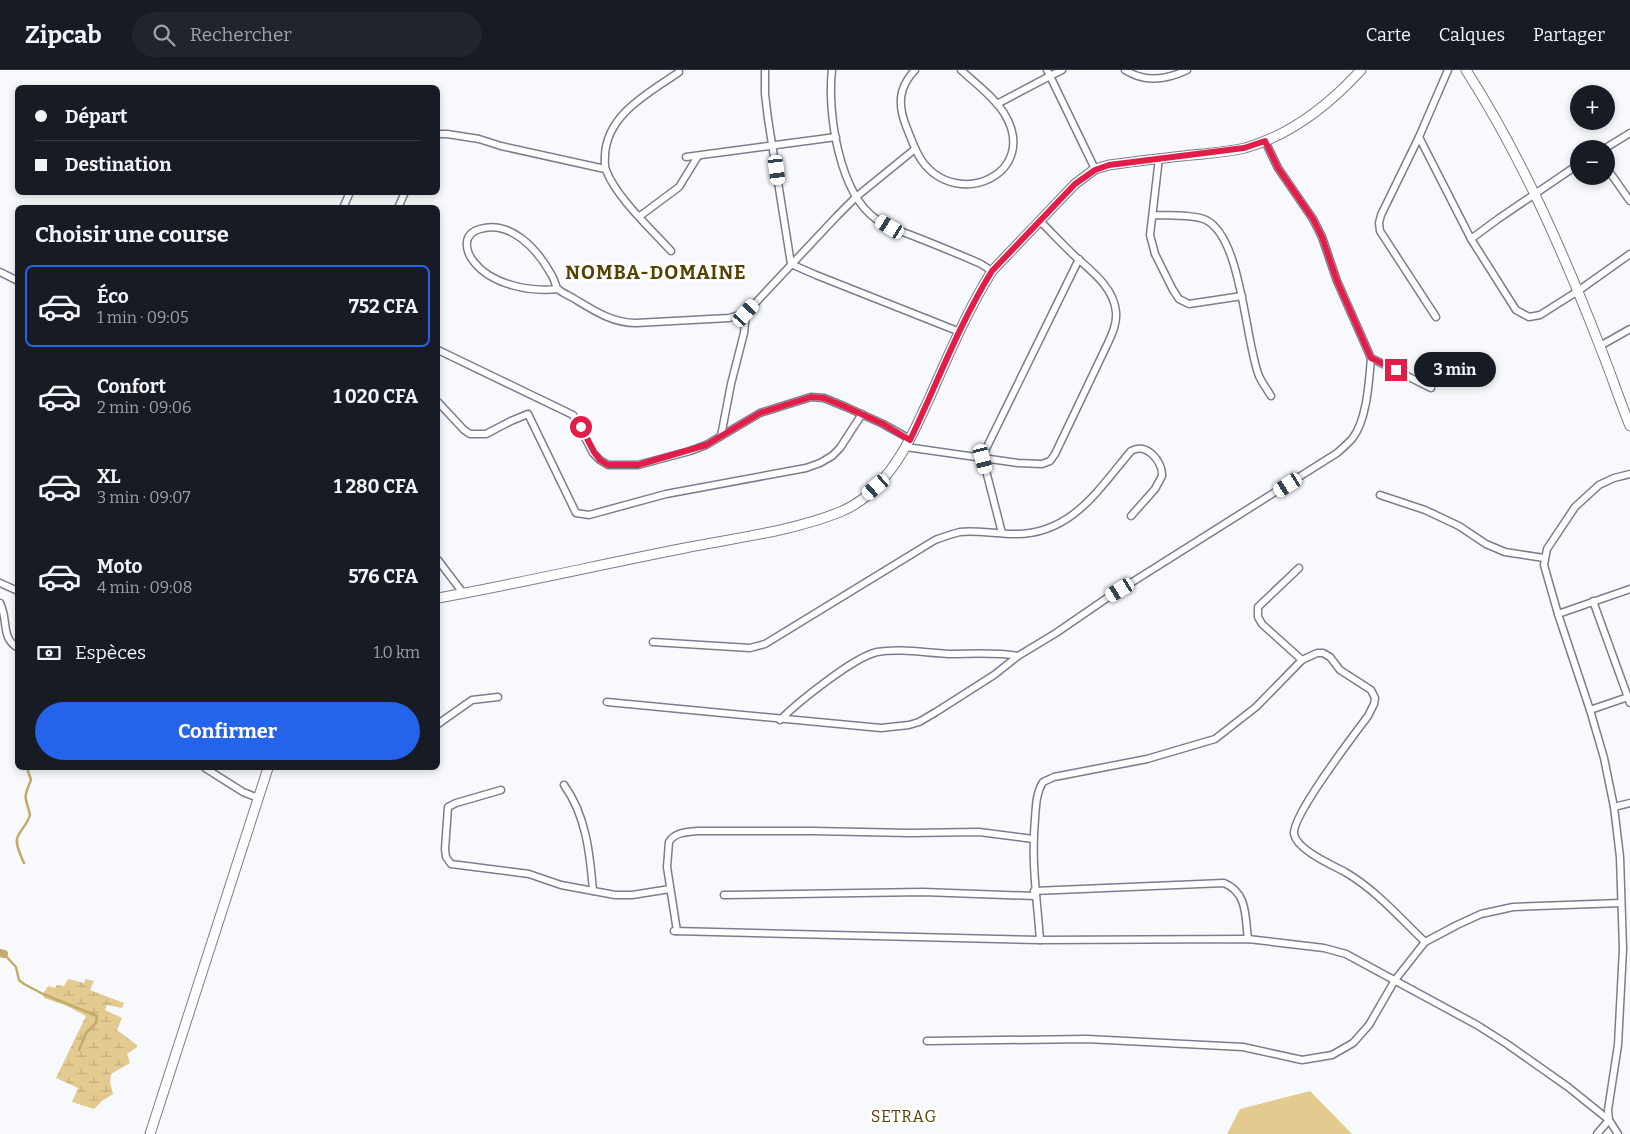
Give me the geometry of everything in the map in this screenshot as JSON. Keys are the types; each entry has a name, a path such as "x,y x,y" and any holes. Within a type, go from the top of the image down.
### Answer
{"street":[{"path":"765,70 765,94 791,264"},
{"path":"832,70 831,94 836,137 841,160 856,197 875,218 890,227 981,264 992,271"},
{"path":"915,70 904,87 900,101 902,115 915,149 923,162 946,180 972,185 986,181 999,173 1008,163 1013,151 1014,136 1005,115 997,104 961,70"},
{"path":"997,104 1048,73 1062,70"},
{"path":"1125,70 1136,76 1157,80 1187,70"},
{"path":"440,598 747,536 829,516 855,504 876,487 894,465 908,443 960,332 992,271 1075,184 1095,170 1109,165 1244,148 1265,141 1288,130 1310,116 1346,86 1361,70"},
{"path":"1436,317 1380,231 1379,223 1381,215 1419,138 1448,70"},
{"path":"1466,70 1494,114 1535,194 1578,291 1630,426"},
{"path":"671,251 618,192 605,168 606,144 618,120 637,100 679,72"},
{"path":"1048,73 1095,170"},
{"path":"1615,142 1630,133"},
{"path":"440,134 479,139 501,146 605,168"},
{"path":"686,158 836,137"},
{"path":"1419,138 1471,239 1516,310 1522,314 1529,317 1540,314 1578,291 1630,254"},
{"path":"607,702 780,720 880,728 919,722 994,675 1018,656 1107,598 1337,453 1352,439 1359,427 1368,385 1371,358 1337,281 1322,237 1313,219 1278,168 1265,141"},
{"path":"558,289 552,274 539,256 519,236 504,229 488,227 477,230 468,239 467,251 474,262 484,272 497,279 534,290 558,289 606,317 624,323 729,318 746,313 830,222 856,197 915,149"},
{"path":"640,216 679,187 698,156"},
{"path":"1159,158 1150,235 1164,276 1178,299 1189,304 1242,296"},
{"path":"1471,239 1570,170"},
{"path":"1615,180 1630,201"},
{"path":"1153,215 1206,220 1223,239 1231,257 1242,296 1259,376 1271,396"},
{"path":"440,351 573,415 594,452 600,460 608,465 638,465 706,445 760,413 811,397 824,398 862,414 908,443 982,459 1018,464 1042,464 1050,461 1085,392 1113,331 1116,310 1110,294 1100,279 1040,221"},
{"path":"1002,533 982,459 1078,259"},
{"path":"791,264 960,332"},
{"path":"0,272 15,280"},
{"path":"720,436 744,333 746,313"},
{"path":"1600,346 1630,329"},
{"path":"1371,358 1431,388"},
{"path":"440,404 470,434 486,434 528,414 576,513 589,515 666,494 763,477 806,468 820,463 832,456 840,448 862,414"},
{"path":"654,642 750,648 759,646 782,634 935,540 962,532 1032,533 1058,525 1074,515 1091,500 1131,451 1143,448 1154,456 1161,466 1162,476 1154,489 1131,516"},
{"path":"1597,1134 1609,1120 1608,1110 1618,1045 1623,949 1620,856 1614,807 1604,758 1558,614 1544,565 1544,558 1547,549 1564,522 1588,494 1598,486 1614,478 1630,474"},
{"path":"1380,495 1425,510 1459,526 1486,544 1505,552 1544,558"},
{"path":"440,563 463,593"},
{"path":"1299,568 1258,606 1257,614 1262,624 1302,660"},
{"path":"0,583 15,590"},
{"path":"1558,614 1630,589"},
{"path":"1590,710 1629,700 1593,601"},
{"path":"0,604 3,614 1,633 7,642 15,646"},
{"path":"780,720 793,707 855,661 871,654 904,650 948,654 1004,653 1018,656"},
{"path":"1040,940 1035,893 1033,840 1037,797 1040,786 1047,779 1109,765 1147,759 1214,739 1256,707 1302,660 1317,653 1323,653 1330,657 1340,670 1370,690 1376,698 1368,716 1311,797 1296,824 1294,835 1299,844 1308,851 1352,876 1372,892 1425,942"},
{"path":"440,723 472,700 498,697"},
{"path":"208,770 243,792 258,798"},
{"path":"150,1134 267,770"},
{"path":"564,785 580,812 592,871 593,891"},
{"path":"501,790 448,807 446,857 450,864 529,874 561,885 615,895 632,895 670,890"},
{"path":"1614,807 1630,803"},
{"path":"1033,840 979,832 686,832 674,836 669,842 667,867 675,931 1040,940 1248,939 1324,948 1346,954 1477,1025 1568,1087 1609,1120 1618,1134"},
{"path":"724,895 923,892 1035,893 1224,883 1233,886 1241,896 1248,939"},
{"path":"927,1040 1087,1038 1243,1048 1302,1060 1332,1055 1353,1043 1369,1025 1395,980 1425,942 1481,914 1513,907 1621,904"}],"green space":[{"path":"68,979 84,983 86,979 94,981 90,990 124,1003 122,1008 107,1005 105,1010 122,1018 117,1030 137,1045 127,1054 130,1063 111,1074 110,1082 113,1094 94,1109 72,1102 78,1088 56,1078 86,1016 65,1005 44,998 43,994 48,986 55,988 57,985 64,986"},
{"path":"1310,1091 1352,1134 1227,1134 1240,1109"}],"waterway":[{"path":"24,863 18,850 17,839 30,815 26,798 26,792 31,780 28,770"},
{"path":"0,953 4,954"},
{"path":"4,954 16,967 19,980 24,984 43,994 97,1016 96,1023 86,1033 79,1050"}],"district":[{"name":"NOMBA-DOMAINE","path":"656,272"},
{"name":"SETRAG","path":"904,1116"}],"route":[{"path":"581,427 589,444 600,460 608,465 638,465 706,445 760,413 811,397 824,398 846,407 883,424 910,440 960,332 992,271 1075,184 1095,170 1109,165 1218,152 1244,148 1265,141 1278,168 1313,219 1322,237 1337,281 1371,358 1396,370"}]}
